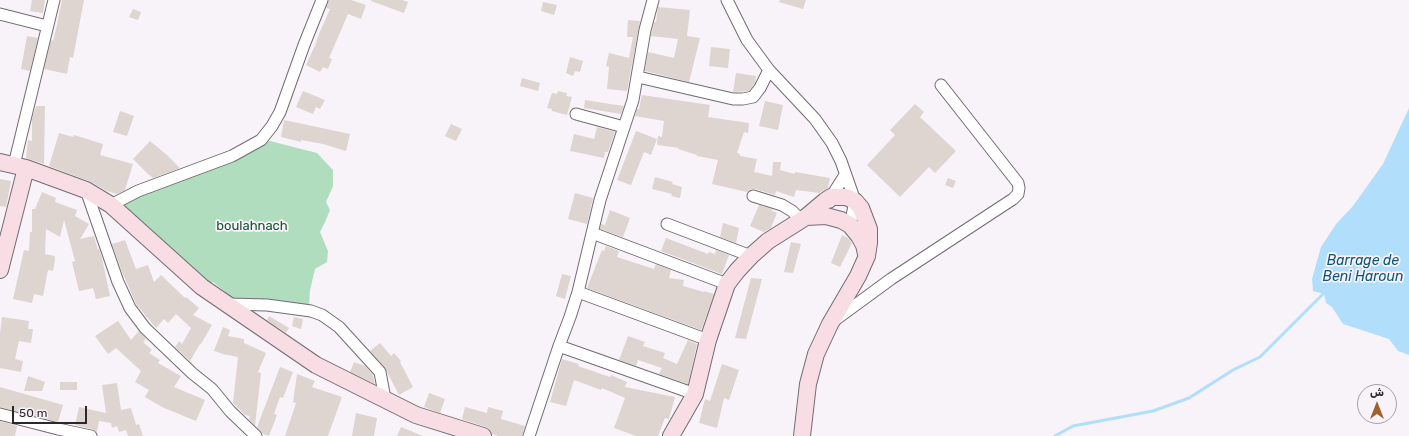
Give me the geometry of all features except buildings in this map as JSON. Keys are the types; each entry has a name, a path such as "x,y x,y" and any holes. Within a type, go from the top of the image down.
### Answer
{"main road":[{"path":"0,270 13,165 86,190 111,205 202,287 316,365 416,414 483,436"},
{"path":"671,436 695,394 708,340 727,284 751,256 768,241 831,197 846,197 855,201 863,212 869,229 867,256 858,276 830,324 816,354 808,384 802,436"},
{"path":"803,218 826,216 841,220 850,225 864,245 867,256"}],"street":[{"path":"13,165 54,0"},
{"path":"111,205 138,191 232,156 261,140 272,126 280,112 322,0"},
{"path":"529,436 578,292 600,200 633,100 653,0"},
{"path":"727,0 747,40 769,70 815,119 832,143 841,161 855,201 850,225"},
{"path":"0,14 47,26"},
{"path":"638,77 733,99 743,99 752,97 760,88 769,70"},
{"path":"830,324 891,279 1013,199 1018,194 1018,183 941,85"},
{"path":"576,114 624,127"},
{"path":"826,216 831,197 845,175"},
{"path":"86,190 123,296 130,308 145,328 192,373 212,389 230,411 256,436"},
{"path":"753,196 782,205 803,218"},
{"path":"668,224 751,256"},
{"path":"592,233 727,284"},
{"path":"578,292 708,340"},
{"path":"226,304 274,306 311,311 326,317 339,327 380,372 385,399"},
{"path":"559,346 695,394"},
{"path":"0,414 72,434 91,436"}],"green space":[{"name":"boulahnach","path":"266,140 317,153 333,170 333,186 326,202 330,210 320,232 328,251 327,262 315,269 310,290 309,306 235,300 213,282 209,283 122,207 136,195 244,156"}],"water":[{"name":"Barrage de Beni Haroun","path":"1409,108 1409,355 1398,351 1389,339 1343,324 1332,307 1326,303 1324,294 1313,291 1312,279 1321,247 1336,224 1353,206 1383,164"}],"waterway":[{"path":"1055,436 1073,426 1153,411 1189,398 1233,370 1260,357 1324,293"}]}
